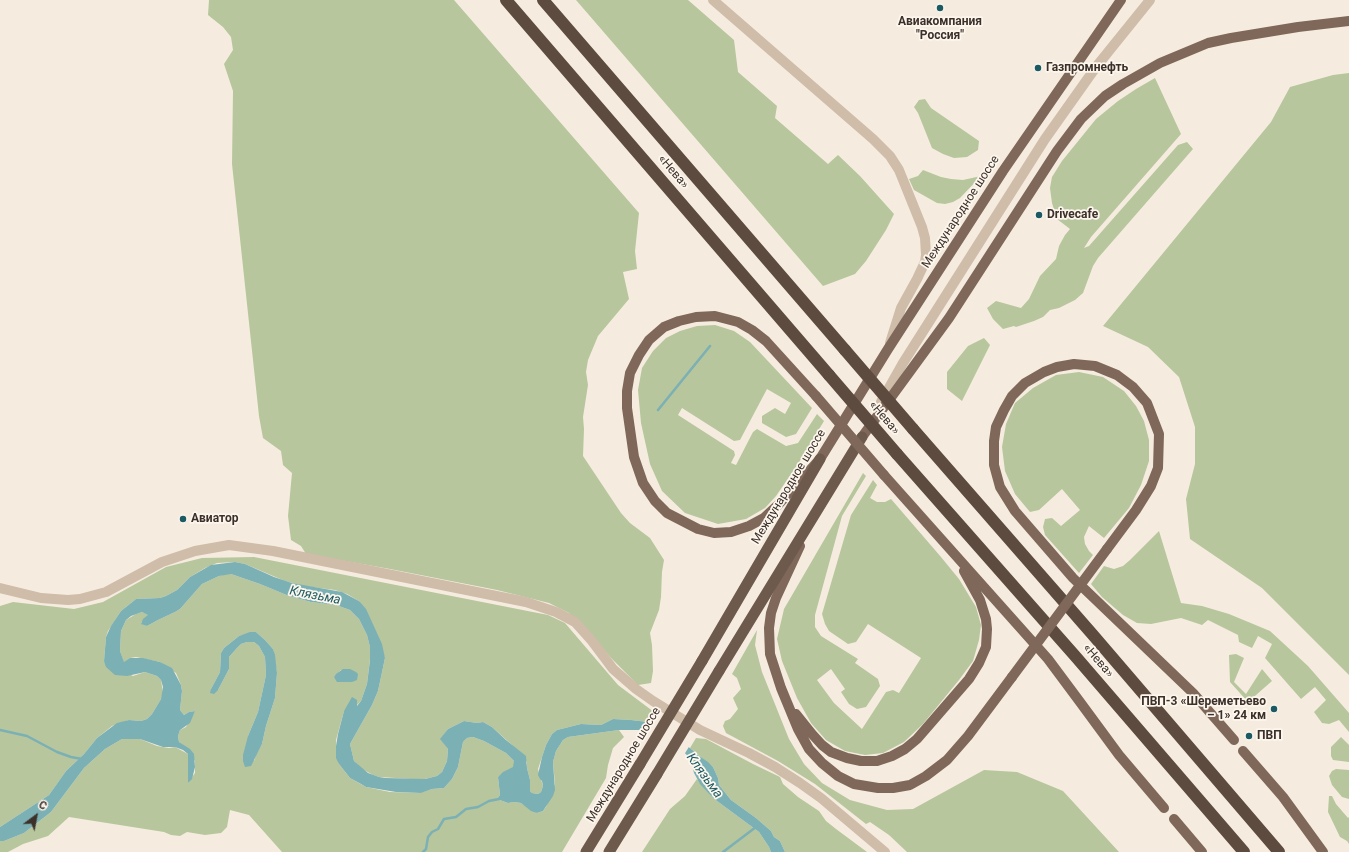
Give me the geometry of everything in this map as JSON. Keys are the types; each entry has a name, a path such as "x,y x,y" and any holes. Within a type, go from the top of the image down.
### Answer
{"highway":[{"name":"«Нева»","path":"506,0 897,454 1076,657 1244,852"},
{"name":"«Нева»","path":"542,0 912,429 1098,641 1278,852"},
{"path":"609,852 862,437"},
{"name":"Международное шоссе","path":"586,852 702,660 820,458"}],"main road":[{"name":"Международное шоссе","path":"820,458 888,349 1024,141 1121,0"},
{"path":"862,437 949,318 1056,151 1074,127 1093,106 1123,84 1143,72 1188,50 1208,43 1298,27 1349,21"},
{"path":"820,458 778,505 764,518 749,526 731,532 714,533 698,529 667,513 655,501 643,483 634,457 627,408 627,391 630,373 639,355 649,340 664,327 679,321 696,317 715,316 738,322 752,330 766,341 1048,659 1119,755 1164,808"},
{"path":"810,523 776,598 769,628 770,654 776,675 798,729 809,749 822,763 838,776 854,784 871,788 893,788 910,785 926,776 946,760 968,736 1012,677 1107,549 1136,510 1151,486 1158,468 1159,434 1147,403 1133,387 1117,376 1095,366 1074,364 1057,367 1044,372 1026,383 1012,396 996,427 994,465 1000,487 1015,511 1073,578 1193,693 1234,740"},
{"path":"788,703 822,745 831,752 846,758 861,761 877,761 892,756 905,749 917,739 969,679 979,663 986,647 986,619 980,600 952,551"},
{"path":"1243,751 1283,797 1323,852"},
{"path":"1174,819 1202,852"}],"street":[{"path":"713,0 873,139 890,156 899,170 922,227 925,238 926,255 917,279 901,308 888,349"},
{"path":"862,437 903,363 1023,172 1084,83 1115,42 1150,0"},
{"path":"0,588 41,598 68,600 80,599 106,592 162,562 195,551 229,545 273,552 526,602 556,612 575,622 613,669 653,702 700,730 775,767 800,783 821,798 885,852"}],"green space":[{"path":"209,0 454,0 639,213 635,251 637,269 623,272 629,299 598,336 588,360 586,372 588,385 583,417 583,456 621,513 630,523 650,538 664,560 659,610 650,633 653,671 651,683 638,685 580,623 569,613 549,603 497,590 306,554 301,546 291,540 288,516 292,473 283,465 281,451 263,438 259,416 232,164 233,91 224,64 233,50 231,37 223,27 208,15"},
{"path":"576,0 688,0 734,40 738,72 777,106 775,118 828,164 838,155 860,176 894,214 886,230 866,261 855,274 823,286"},
{"path":"1349,73 1349,675 1262,588 1190,539 1186,499 1195,464 1195,427 1179,377 1148,347 1103,326 1271,122 1290,87 1333,75"},
{"path":"1155,78 1181,134 1091,237 1084,248 1089,246 1178,145 1187,142 1193,149 1098,258 1093,266 1083,293 1075,300 1059,308 1050,310 1043,317 1016,327 1014,326 1003,329 993,319 987,308 996,301 1021,308 1029,299 1040,276 1056,259 1059,246 1070,229 1057,219 1052,203 1050,188 1052,177 1062,161 1096,119 1118,101"},
{"path":"925,99 931,108 979,141 978,150 967,157 954,158 932,148 918,113 914,107 919,100"},
{"path":"923,170 951,179 963,180 981,176 960,198 945,204 937,203 914,190 909,179 918,176"},
{"path":"715,325 734,331 750,342 812,408 796,434 786,437 762,423 762,416 775,408 785,414 791,403 767,389 740,440 734,441 682,408 678,415 734,451 735,455 731,463 736,465 753,432 757,429 786,446 798,443 817,414 824,421 798,464 776,496 765,508 746,519 718,524 685,513 662,491 650,464 641,423 638,390 642,368 653,351 666,338 680,331 697,326"},
{"path":"984,338 990,345 962,401 947,389 947,372 968,346"},
{"path":"1079,372 1103,377 1124,391 1136,406 1144,421 1149,440 1149,461 1141,485 1129,508 1104,538 1089,526 1084,537 1085,544 1093,555 1079,573 1045,535 1043,527 1045,519 1052,518 1061,526 1080,510 1062,489 1039,510 1030,512 1015,494 1005,471 1002,447 1006,424 1015,403 1033,388 1056,375"},
{"path":"863,473 866,476 842,516 815,615 815,627 821,636 858,659 855,663 878,679 880,686 866,707 857,709 849,704 841,692 845,689 831,669 817,680 834,703 862,729 886,692 893,690 899,693 921,658 868,624 856,642 848,644 829,631 822,614 851,515 873,480 877,485 870,498 877,502 885,502 891,499 959,579 976,607 981,625 979,640 973,661 923,724 904,742 883,753 865,755 845,751 826,740 811,723 797,698 782,661 777,639 784,609"},
{"path":"1159,531 1181,603 1202,606 1229,614 1270,631 1308,666 1349,713 1349,732 1339,720 1329,724 1322,723 1314,712 1326,700 1315,687 1301,699 1265,658 1272,644 1258,636 1252,648 1239,642 1238,635 1208,620 1202,625 1181,618 1151,624 1137,623 1123,615 1102,597 1091,584 1104,566 1114,569 1123,566"},
{"path":"254,557 548,615 565,623 618,685 654,712 648,722 613,719 601,725 581,724 557,730 552,734 546,745 538,769 543,786 541,792 538,794 530,791 527,762 511,744 492,727 483,722 477,723 464,721 448,729 441,739 448,749 447,761 442,772 437,776 425,779 412,779 379,777 373,775 362,769 354,761 350,744 372,705 378,691 385,658 359,601 347,594 335,590 304,586 285,581 245,564 235,562 217,563 190,577 177,590 166,596 160,598 136,599 121,611 108,631 104,661 133,676 145,672 157,676 161,680 163,693 152,714 147,719 141,721 129,720 112,726 97,738 84,754 66,771 49,795 0,827 0,606 13,602 74,609 103,602 166,567 202,558"},
{"path":"231,574 289,596 311,602 336,605 350,610 359,619 367,635 370,647 367,684 361,701 356,706 344,711 336,740 336,752 339,764 350,778 366,787 390,792 420,793 432,789 444,788 452,779 458,767 463,742 467,738 473,737 506,753 514,761 514,767 498,777 500,795 497,799 508,803 521,803 537,813 543,811 546,807 555,784 553,762 556,751 563,740 568,737 619,730 624,737 613,748 606,778 562,852 282,852 249,815 230,810 227,827 221,833 205,835 187,832 180,836 171,835 164,832 69,817 48,836 23,844 8,852 0,852 0,841 4,841 24,833 51,812 84,768 105,749 122,739 140,739 157,746 169,748 175,747 188,754 188,783 195,773 195,761 184,746 179,742 178,736 180,730 186,727 195,711 184,715 180,710 182,691 176,673 160,662 136,657 130,658 124,663 120,651 121,631 126,620 136,614 142,612 149,615 141,623 147,626 175,612 180,609 202,584 219,576","holes":["256,632 273,649 277,673 275,698 262,744 254,761 248,736 258,712 266,675 265,657 259,646 254,642 241,644 229,657 229,669 218,690 211,689 220,672 221,653 224,648 239,636","341,670 352,682 334,677"]},
{"path":"757,630 755,645 762,672 789,739 804,764 822,783 850,800 887,810 913,809 984,770 1017,772 1063,791 1119,852 907,852 889,835 870,822 866,824 815,784 778,761 726,733 723,726 725,721 730,719 738,709 733,698 741,689 737,678 732,674"},
{"path":"1236,654 1244,658 1234,682 1246,694 1262,669 1272,681 1248,702 1230,682 1229,655"},
{"path":"1341,737 1349,745 1349,762 1333,760 1331,756 1331,747"},
{"path":"696,738 706,739 780,777 783,784 798,797 819,811 826,821 867,852 785,852 780,841 774,837 771,831 731,800 719,785 718,778 713,767 690,748"},
{"path":"1336,769 1349,770 1349,799 1342,797 1332,785 1329,776 1332,771"},
{"path":"697,779 713,798 759,832 771,852 642,852 670,809 685,796"},
{"path":"1329,796 1332,796 1336,804 1348,818 1349,817 1349,844 1340,837 1328,812"}],"water":[{"name":"Клязьма","path":"235,562 245,564 292,583 342,592 359,601 366,609 382,644 385,658 378,691 372,705 350,744 354,761 368,773 385,778 425,779 437,776 442,772 447,761 448,749 440,739 448,729 464,721 477,723 483,722 492,727 526,756 530,780 530,791 538,794 541,792 543,786 538,775 542,757 552,734 557,730 581,724 601,725 613,719 648,722 690,748 708,762 713,767 718,778 719,785 731,800 771,831 774,837 780,841 785,852 771,852 759,832 713,798 700,784 686,754 644,730 619,730 568,737 563,740 556,751 553,762 555,790 553,796 543,811 537,813 531,811 521,803 508,803 497,799 500,795 498,777 503,772 513,767 514,761 506,753 473,737 467,738 463,742 458,767 452,779 444,788 432,789 421,793 396,792 366,787 350,778 336,758 338,734 344,711 352,697 357,700 357,706 361,701 367,684 370,647 367,635 359,619 350,610 336,605 311,602 289,596 231,574 219,576 202,584 180,609 147,626 141,624 143,619 148,615 142,612 131,616 126,620 121,631 120,651 124,662 130,658 143,658 160,662 172,668 181,685 182,691 180,710 184,715 195,711 190,723 180,730 178,736 179,742 190,749 194,754 195,767 192,779 188,783 188,754 183,750 175,747 163,747 140,739 122,739 105,749 84,768 51,812 24,833 4,841 0,841 0,827 49,795 66,771 84,754 97,738 117,723 129,720 141,721 147,719 152,714 161,699 163,687 161,680 157,676 145,672 127,676 115,675 106,667 104,661 106,637 121,611 136,599 160,598 166,596 177,590 190,577 211,565"},
{"path":"250,632 256,632 273,649 277,673 275,698 262,744 251,766 245,767 243,755 248,736 258,712 266,675 265,657 259,646 254,642 241,644 229,657 229,669 218,690 214,694 210,693 220,672 221,653 224,648 239,636"},
{"path":"343,669 350,669 356,672 358,674 357,680 352,682 337,682 334,677"}],"pier":[{"path":"651,722 690,745 684,755 645,732"}],"waterway":[{"path":"658,410 710,346"},
{"path":"0,730 27,736 57,752 82,759"},
{"path":"423,852 426,849 428,837 432,832 438,829 444,819 456,817 466,809 478,807 489,801 499,799"},
{"path":"723,852 756,827"}],"place":[{"name":"Авиакомпания \"Россия\"","path":"940,8"},
{"name":"Газпромнефть","path":"1038,68"},
{"name":"Drivecafe","path":"1039,215"},
{"name":"Авиатор","path":"183,519"},
{"name":"ПВП-3 «Шереметьево – 1» 24 км","path":"1274,709"},
{"name":"ПВП","path":"1249,736"}]}
